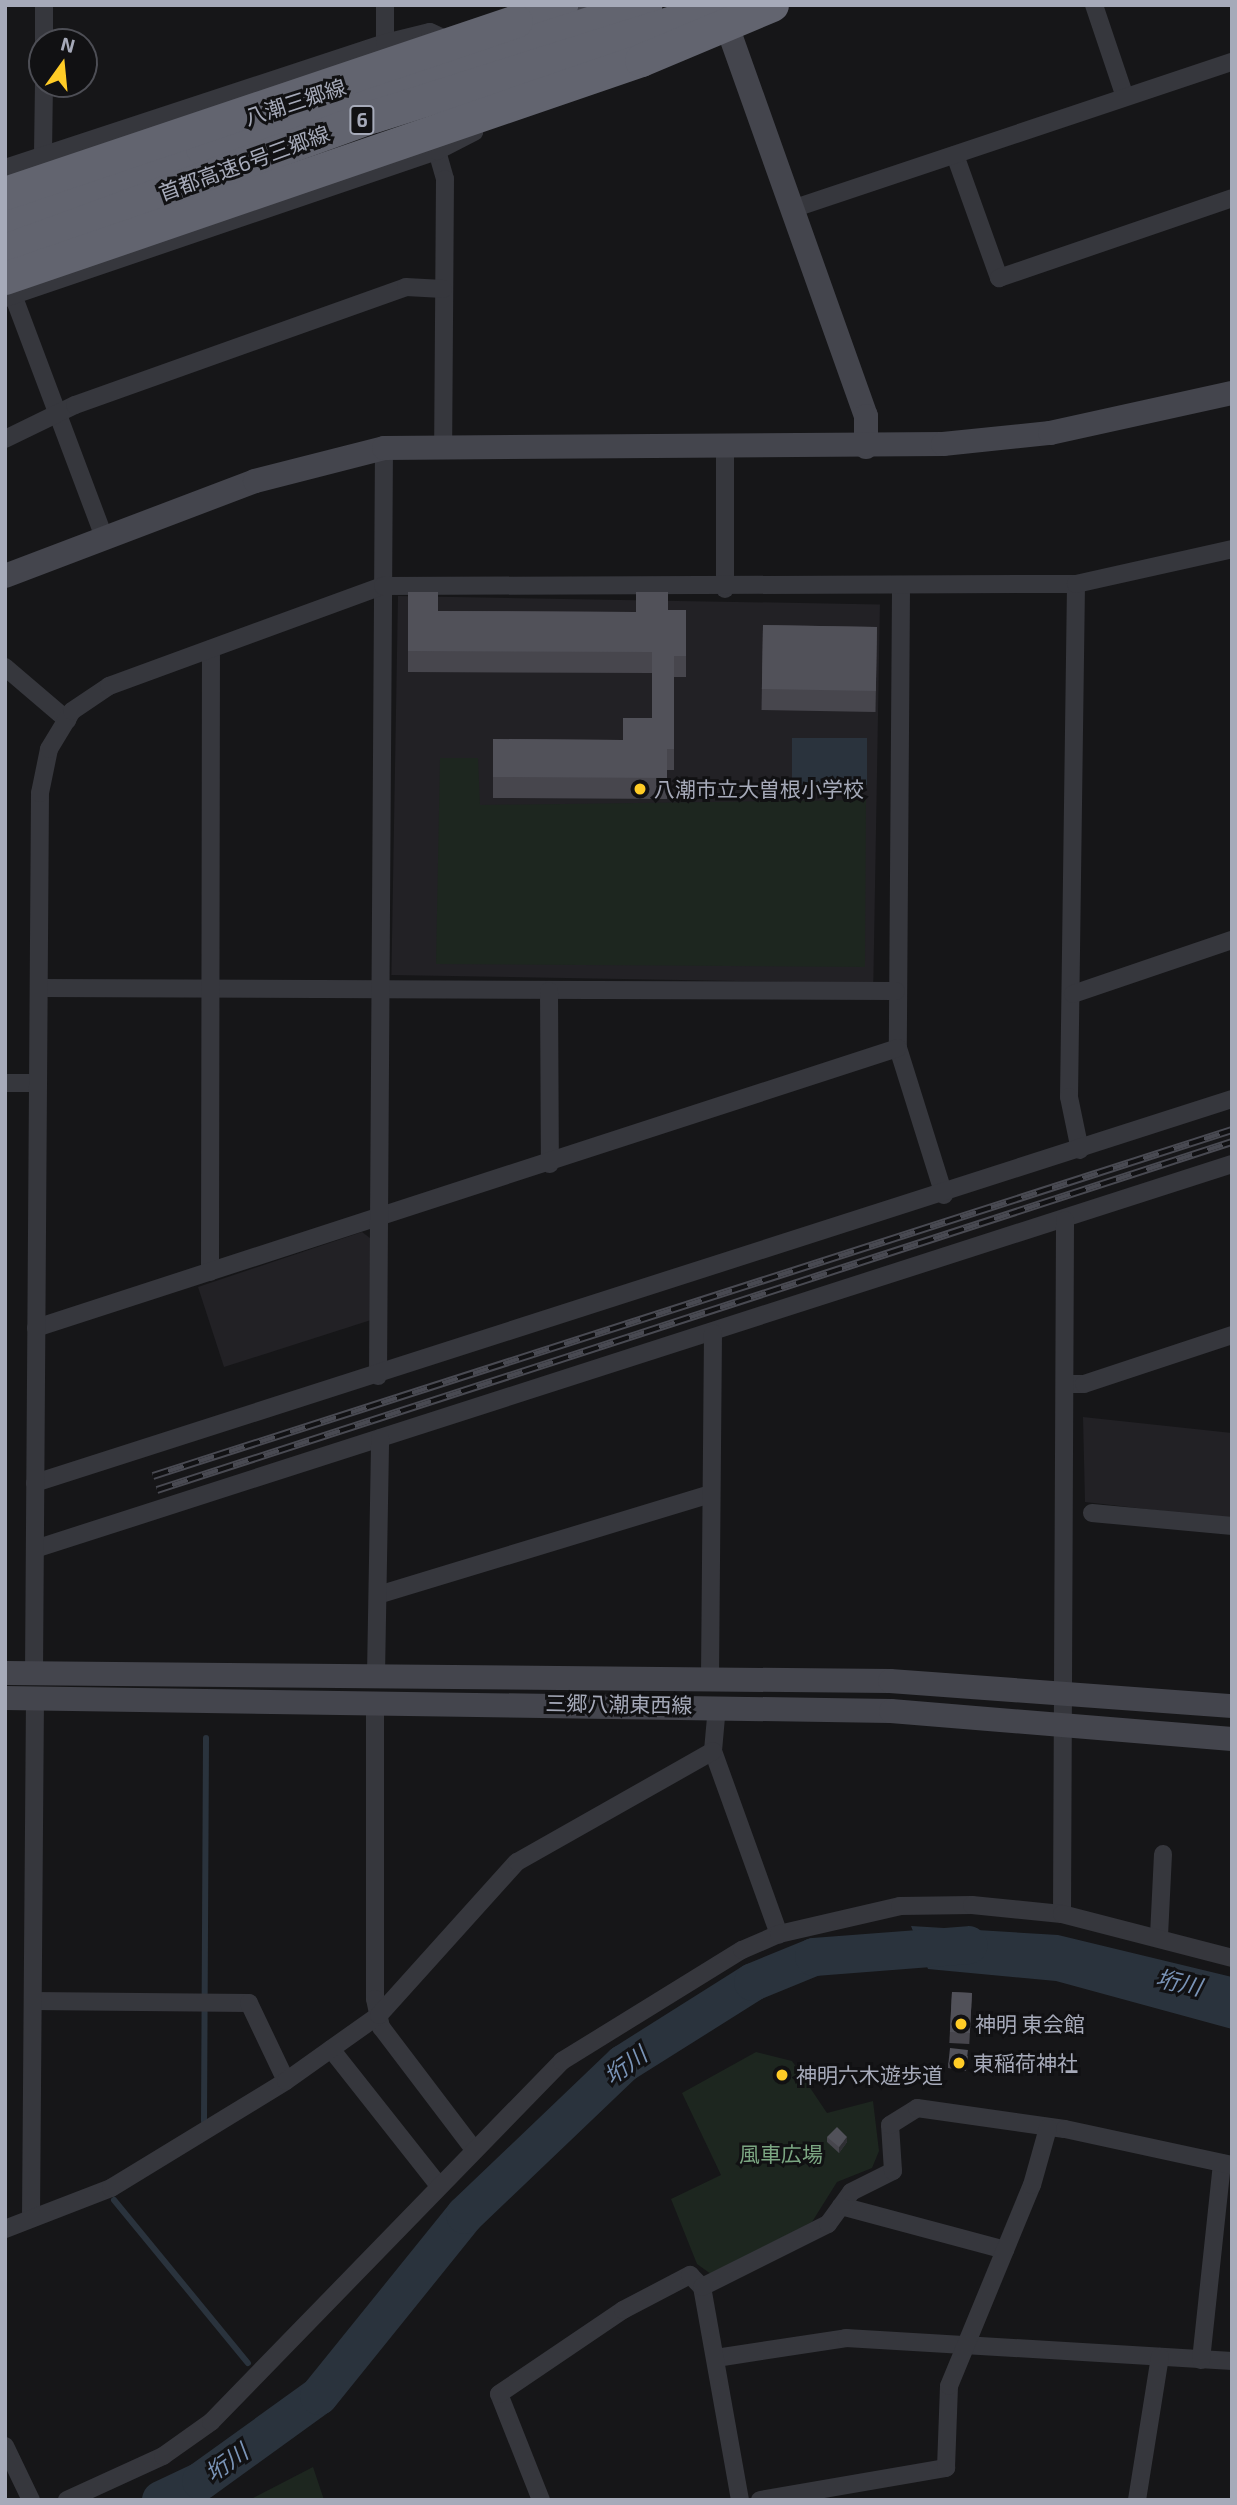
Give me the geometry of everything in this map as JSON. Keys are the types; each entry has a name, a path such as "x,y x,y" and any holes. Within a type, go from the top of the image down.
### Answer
{"highway":[{"path":"5,193 561,5"},
{"name":"首都高速6号三郷線","path":"5,219 202,148 646,5"},
{"name":"首都高速6号三郷線","path":"5,250 374,116 722,5"},
{"path":"8,290 641,60 772,5"}],"street":[{"path":"44,5 44,28"},
{"path":"385,5 385,43"},
{"name":"八潮三郷線","path":"5,205 587,5"},
{"path":"722,5 866,416 866,447"},
{"path":"1094,5 1125,97"},
{"path":"5,168 385,43 430,32 462,46"},
{"path":"792,209 1232,62"},
{"path":"103,537 58,413 8,290 437,151 498,120 534,81"},
{"path":"43,154 44,98"},
{"path":"437,151 445,179 443,445"},
{"path":"955,155 999,278 1232,198"},
{"path":"217,187 266,208"},
{"path":"5,439 58,413 406,287 443,289"},
{"path":"5,576 255,481 384,448 443,445 866,447 1050,433 1232,393"},
{"path":"724,589 725,447"},
{"path":"378,1376 384,448"},
{"path":"34,1674 40,793 49,749 67,720 108,687 383,586 901,589 1076,584 1232,549"},
{"path":"1076,584 1073,994 1069,1097 1080,1150"},
{"path":"901,589 896,991 898,1048 944,1195"},
{"path":"211,649 211,1272"},
{"path":"5,667 67,720"},
{"path":"1073,994 1232,940"},
{"path":"39,988 896,991"},
{"path":"549,991 550,1164"},
{"path":"36,1328 550,1164 898,1048"},
{"path":"5,1083 38,1083"},
{"path":"35,1483 944,1195 1232,1099"},
{"path":"35,1549 1065,1220 1232,1164"},
{"path":"1062,1914 1065,1220"},
{"path":"710,1677 713,1333"},
{"path":"1066,1384 1084,1384 1232,1335"},
{"path":"376,1675 380,1438"},
{"path":"377,1595 711,1494"},
{"path":"1092,1513 1232,1526"},
{"name":"三郷八潮東西線","path":"5,1674 710,1677 1062,1690 1232,1706"},
{"name":"三郷八潮東西線","path":"5,1698 716,1706 1062,1722 1232,1739"},
{"path":"31,2218 35,1699"},
{"path":"375,1701 381,2027 473,2148"},
{"path":"716,1706 713,1751 779,1934"},
{"path":"5,2229 111,2188 286,2081 379,2015 517,1862 713,1751"},
{"path":"1158,1936 1163,1854"},
{"path":"67,2500 163,2456 211,2422 437,2183 592,2038 779,1934 900,1906 1062,1914 1158,1936 1232,1958"},
{"path":"33,2001 248,2003 286,2081"},
{"path":"331,2049 437,2183"},
{"path":"702,2287 828,2224 851,2192 892,2171 890,2125 917,2108 1048,2128 1227,2164 1201,2360"},
{"path":"760,2500 946,2468 949,2386 1005,2250 1048,2128"},
{"path":"841,2206 1005,2250"},
{"path":"541,2500 499,2394 645,2298 690,2274 702,2287 740,2500"},
{"path":"716,2358 846,2338 1232,2361"},
{"path":"1137,2500 1160,2357"},
{"path":"5,2446 31,2500"}],"shaded area":[{"name":"八潮市立大曽根小学校","path":"398,596 880,604 873,983 391,975"},
{"path":"362,1232 370,1238 371,1320 224,1367 198,1287"},
{"path":"1083,1417 1232,1433 1232,1519 1085,1502"}],"green space":[{"path":"440,758 478,758 480,805 866,800 865,967 436,964"},
{"name":"風車広場","path":"756,2052 792,2061 827,2113 873,2101 879,2151 872,2168 837,2182 812,2222 711,2274 697,2264 671,2199 721,2175 682,2093"},
{"path":"313,2467 324,2500 249,2500"}],"water":[{"path":"792,738 867,738 867,785 792,785"},
{"path":"911,1926 1058,1935 1232,1977 1232,2029 1056,1981 928,1969"}],"building":[{"path":"408,592 438,592 438,611 636,612 636,592 668,592 668,610 686,610 686,656 674,656 674,749 667,749 667,778 493,777 493,739 623,740 623,718 652,718 652,652 408,651"},
{"path":"763,625 877,627 876,691 762,689"},
{"path":"952,1992 972,1993 970,2033 950,2032"},
{"path":"950,2048 968,2050 966,2065 948,2063"},
{"path":"837,2127 847,2137 839,2147 827,2137"}],"waterway":[{"path":"204,2121 206,1738"},
{"name":"垳川","path":"161,2500 201,2481 319,2396 465,2215 623,2064 753,1982 814,1957 969,1945"},
{"path":"114,2200 248,2363"}],"railway":[{"path":"153,1476 1232,1130"},
{"path":"157,1490 1232,1142"}],"place":[{"name":"八潮市立大曽根小学校","path":"640,789"},
{"name":"神明 東会館","path":"961,2024"},
{"name":"東稲荷神社","path":"959,2063"},
{"name":"神明六木遊歩道","path":"782,2075"}]}
